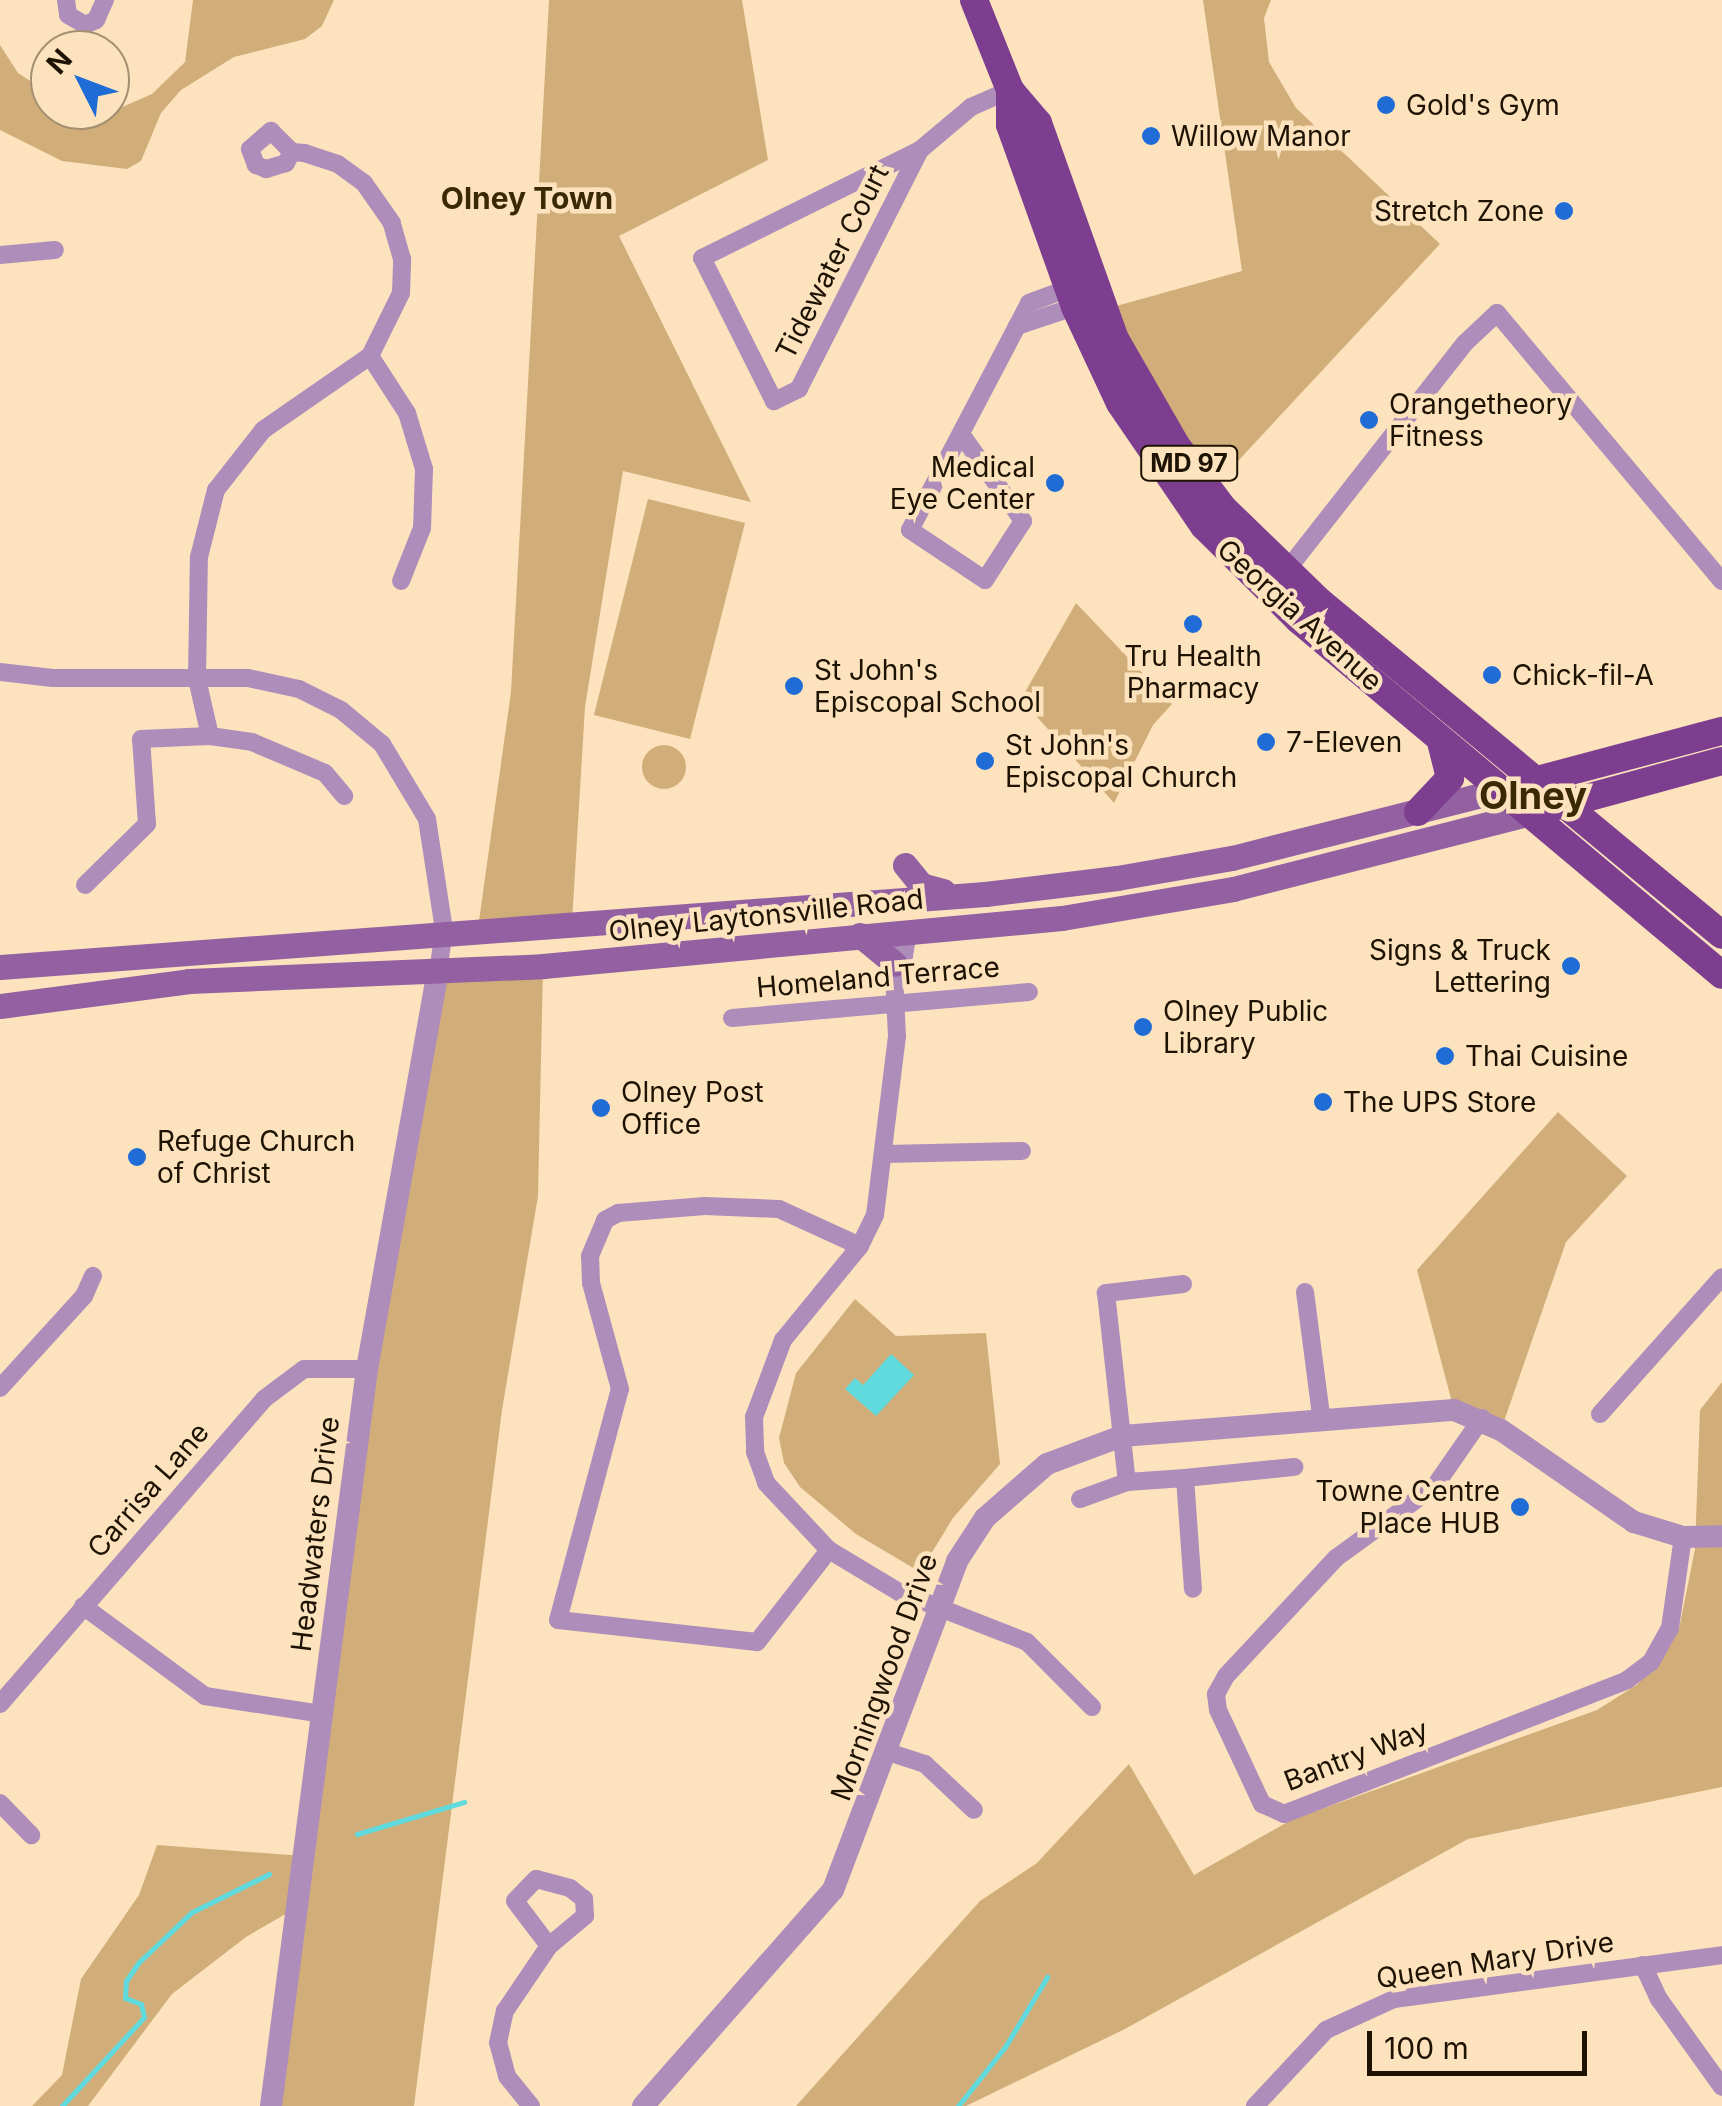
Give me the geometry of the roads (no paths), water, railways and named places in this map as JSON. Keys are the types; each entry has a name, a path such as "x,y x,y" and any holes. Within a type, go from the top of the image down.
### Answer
{"main road":[{"name":"Georgia Avenue","path":"974,0 1010,90 1010,125 1083,293 1176,445 1275,581 1441,740 1722,975"},
{"name":"Georgia Avenue","path":"1083,293 1094,350 1156,462 1204,526 1565,803 1722,935"},
{"path":"1500,790 1722,730"},
{"path":"1418,812 1450,778 1441,740"},
{"path":"1528,814 1722,761"},
{"path":"1620,849 1606,813 1643,782"},
{"name":"Olney Laytonsville Road","path":"0,967 444,930 958,896 1189,867 1500,790"},
{"name":"Olney Laytonsville Road","path":"0,1006 189,980 438,972 1148,906 1528,814"},
{"path":"905,865 921,885 958,896"},
{"path":"860,935 897,984"}],"street":[{"path":"66,0 68,14 85,24 96,20 105,0"},
{"name":"Tidewater Court","path":"920,150 799,389 774,402 702,258 920,150 971,106 1010,90"},
{"path":"210,736 197,679 199,557 216,490 263,430 370,356 401,293 402,260 392,223 364,184 338,164 292,152"},
{"path":"0,255 55,250"},
{"path":"961,434 1022,521 985,580 910,530 1029,303 1083,293"},
{"path":"1275,581 1465,343 1497,313 1722,581"},
{"path":"370,356 407,412 424,469 422,528 400,581"},
{"path":"0,672 248,678 300,688 341,710 382,744 428,820 444,930 438,972"},
{"path":"84,885 147,824 141,738 210,736 252,742 326,774 344,796"},
{"path":"900,931 886,1154 875,1215 860,1246 783,1340 754,1418 766,1484 829,1550 899,1592 1027,1642 1092,1707"},
{"name":"Headwaters Drive","path":"271,2106 367,1370 438,972"},
{"name":"Homeland Terrace","path":"732,1018 897,984 1029,992"},
{"path":"886,1154 1022,1151"},
{"path":"829,1550 757,1642 558,1620 570,1558 604,1463 620,1389 591,1283 590,1256 605,1220 618,1213 705,1206 779,1209 860,1246"},
{"path":"0,1388 84,1296 94,1276"},
{"path":"1600,1414 1722,1277"},
{"path":"1126,1482 1106,1293 1183,1284"},
{"path":"1304,1292 1321,1416"},
{"name":"Carrisa Lane","path":"0,1704 290,1375 321,1366 367,1370"},
{"name":"Morningwood Drive","path":"643,2106 824,1904 846,1866 937,1605 957,1561 1012,1489 1047,1464 1122,1436 1430,1408 1482,1418 1634,1522 1684,1537 1722,1536"},
{"name":"Bantry Way","path":"1482,1418 1435,1486 1336,1558 1226,1676 1216,1694 1218,1710 1262,1804 1284,1814 1627,1680 1650,1662 1670,1628 1684,1537"},
{"path":"1080,1500 1126,1482 1294,1466"},
{"path":"1184,1478 1193,1589"},
{"path":"83,1606 205,1696 322,1714"},
{"path":"888,1752 925,1764 974,1810"},
{"path":"0,1803 31,1835"},
{"path":"531,2106 507,2076 498,2043 505,2012 549,1946"},
{"name":"Queen Mary Drive","path":"1255,2106 1302,2050 1367,2008 1412,1995 1722,1955"},
{"path":"1643,1965 1659,1999 1722,2087"}],"water":[{"path":"891,1354 914,1375 876,1416 845,1389 855,1378 863,1385"}],"waterway":[{"path":"357,1834 464,1802"},
{"path":"62,2106 144,2017 141,2004 125,1998 126,1981 138,1963 192,1912 269,1874"},
{"path":"958,2106 1005,2047 1047,1977"}],"place":[{"name":"Gold's Gym","path":"1386,105"},
{"name":"Willow Manor","path":"1151,136"},
{"name":"Stretch Zone","path":"1564,211"},
{"name":"Orangetheory Fitness","path":"1369,420"},
{"name":"Medical Eye Center","path":"1055,483"},
{"name":"Tru Health Pharmacy","path":"1193,624"},
{"name":"Chick-fil-A","path":"1492,675"},
{"name":"St John's Episcopal School","path":"794,686"},
{"name":"7-Eleven","path":"1266,742"},
{"name":"St John's Episcopal Church","path":"985,761"},
{"name":"Signs & Truck Lettering","path":"1571,966"},
{"name":"Olney Public Library","path":"1143,1027"},
{"name":"Thai Cuisine","path":"1445,1056"},
{"name":"The UPS Store","path":"1323,1102"},
{"name":"Olney Post Office","path":"601,1108"},
{"name":"Refuge Church of Christ","path":"137,1157"},
{"name":"Towne Centre Place HUB","path":"1520,1507"}],"district":[{"name":"Olney Town","path":"527,198"},
{"name":"Olney","path":"1533,796"}]}
